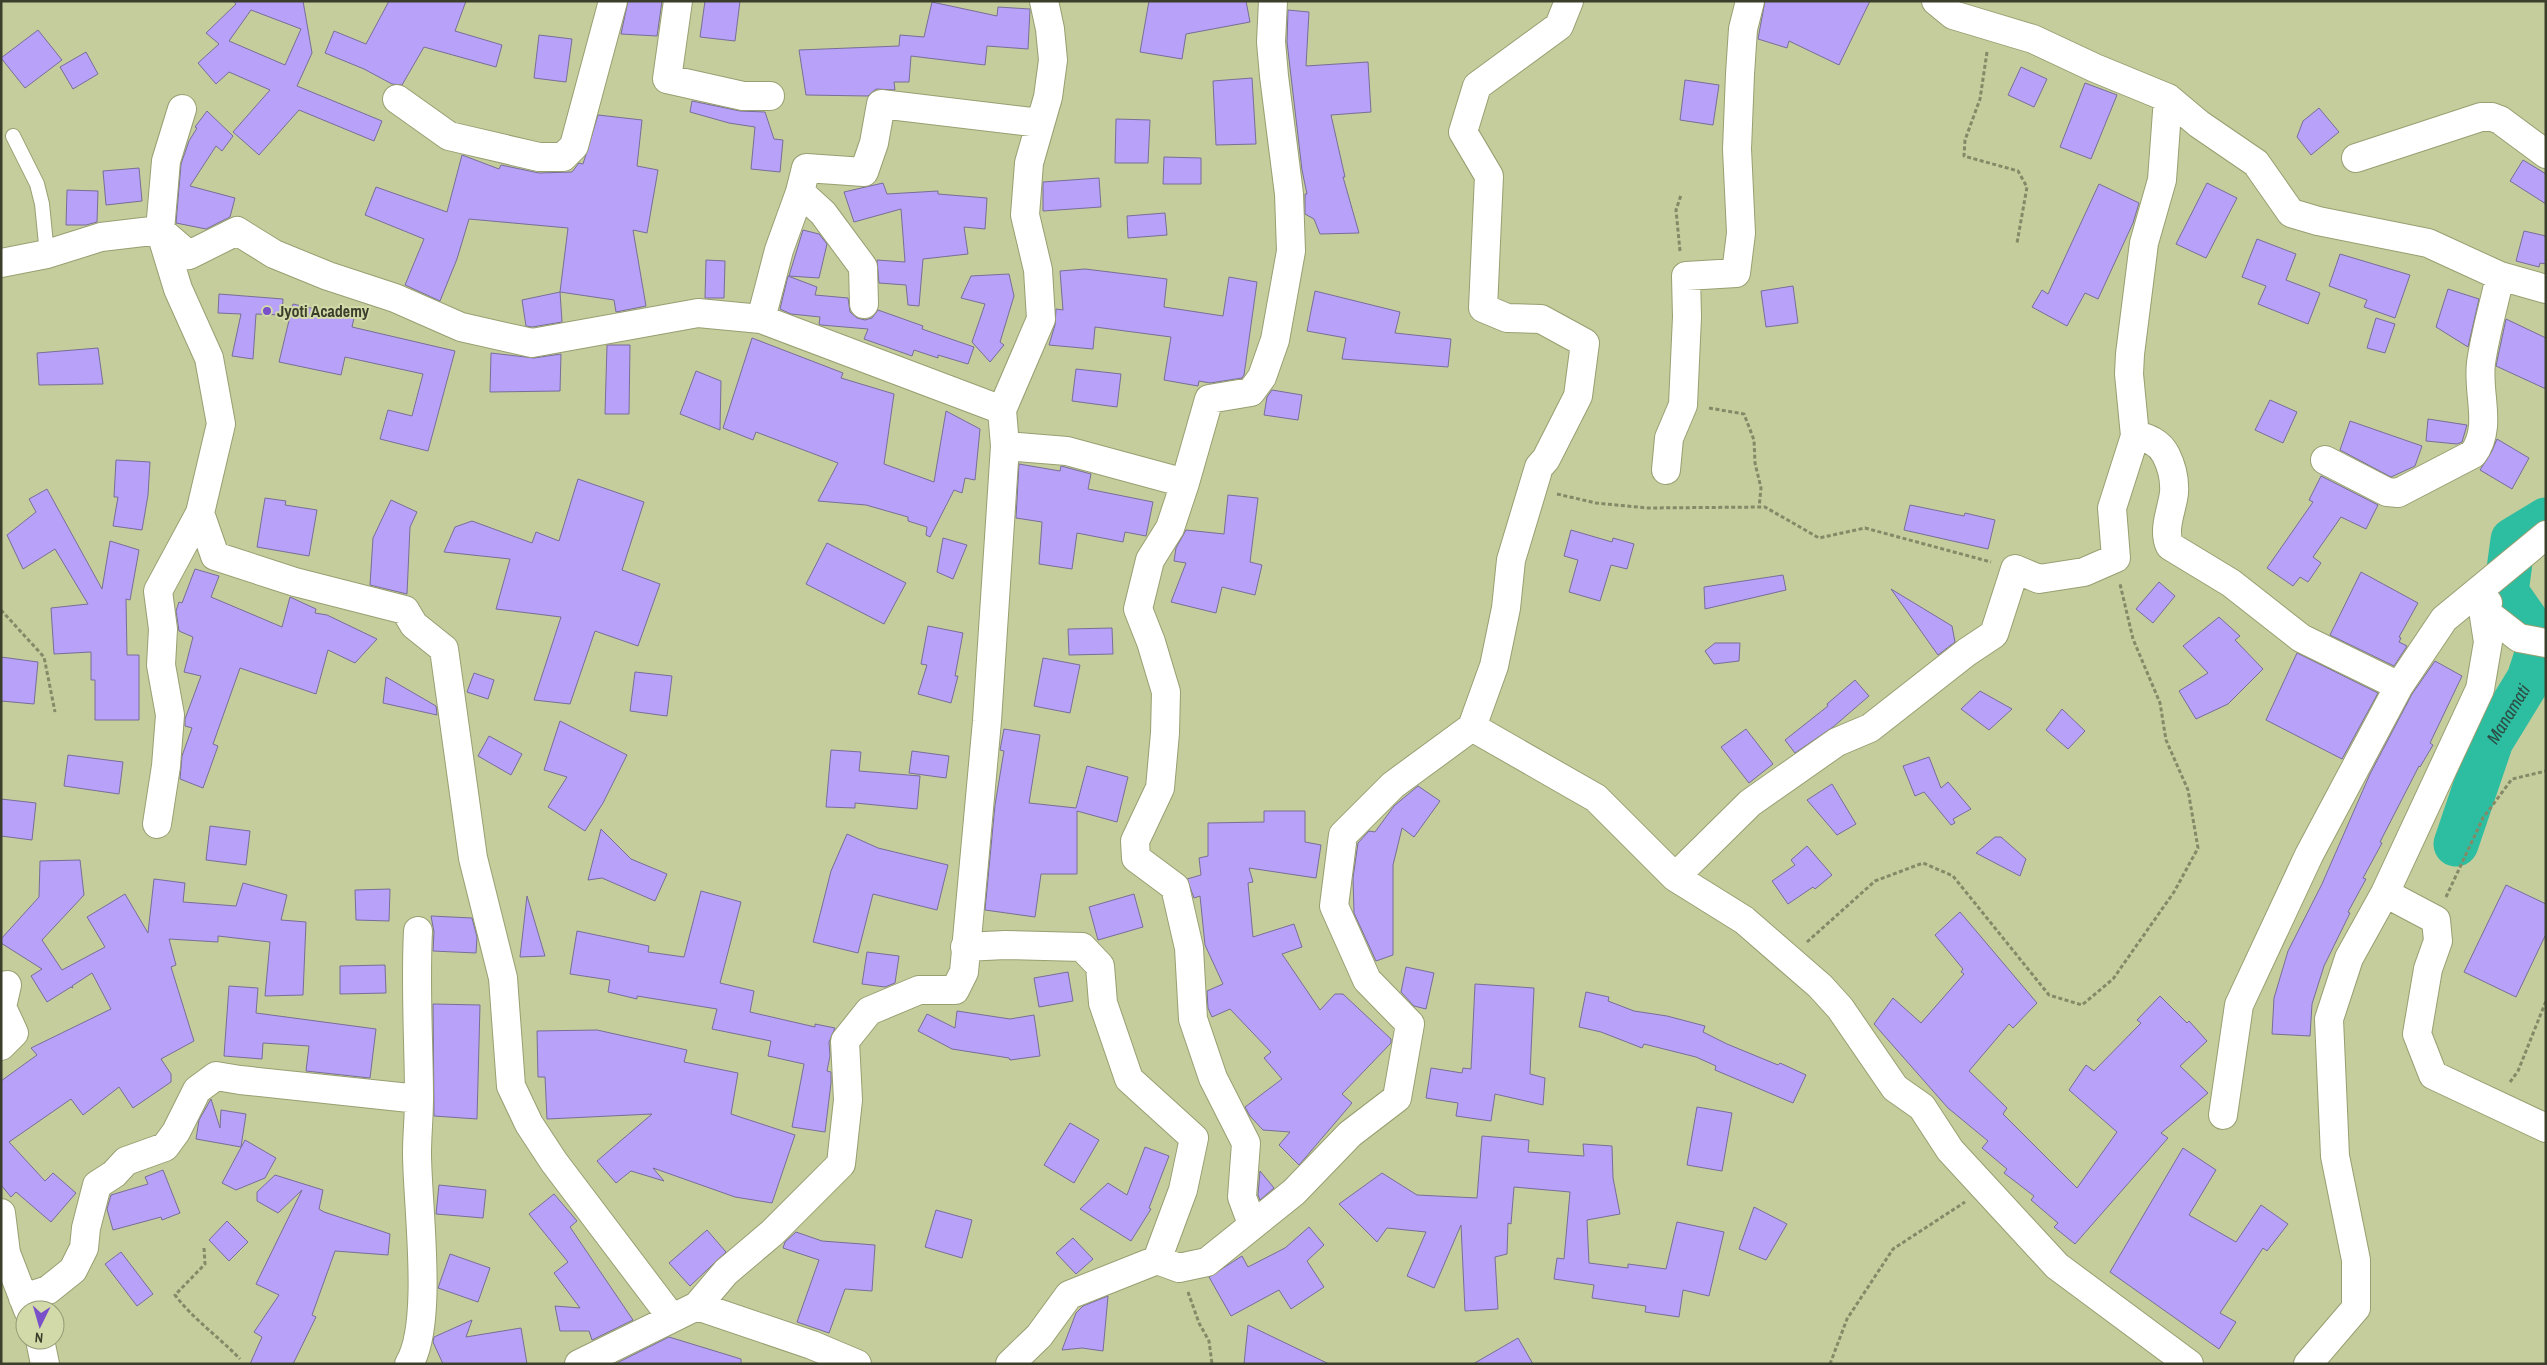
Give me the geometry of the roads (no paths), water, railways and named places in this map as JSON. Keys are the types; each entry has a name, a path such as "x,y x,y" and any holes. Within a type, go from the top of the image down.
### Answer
{"street":[{"path":"397,99 449,136 539,157 563,157 574,146 613,1"},
{"path":"678,1 667,79 743,96 770,96"},
{"path":"579,1364 697,1306 726,1272 772,1233 841,1164 848,1100 845,1042 869,1011 919,990 955,990 964,972 986,721 1005,446 1002,410 1041,319 1038,270 1024,215 1030,163 1048,96 1053,60 1050,29 1044,1"},
{"path":"1252,1224 1242,1197 1246,1143 1213,1078 1193,1020 1189,948 1175,888 1136,858 1135,841 1160,788 1166,733 1166,692 1151,642 1138,609 1150,560 1170,528 1209,400 1251,392 1262,377 1275,340 1291,251 1289,194 1274,76 1273,1"},
{"path":"1010,1364 1038,1336 1069,1295 1157,1260 1183,1267 1207,1262 1294,1192 1350,1134 1397,1098 1410,1024 1367,980 1334,906 1343,835 1393,785 1472,727 1494,666 1506,608 1512,560 1539,467 1546,459 1578,396 1585,343 1541,319 1507,318 1483,308 1489,176 1463,132 1477,86 1559,26 1569,1"},
{"path":"1666,470 1670,438 1683,405 1683,368 1687,317 1686,276 1736,273 1741,233 1737,149 1740,74 1743,29 1750,1"},
{"path":"1936,1 1953,15 2033,40 2168,98 2198,124 2256,163 2292,213 2318,221 2428,243 2500,276 2546,289"},
{"path":"1675,877 1750,803 1837,742 1870,728 1966,652 1994,634 2015,569 2039,579 2084,572 2116,558 2112,508 2135,436 2129,374 2130,354 2144,243 2162,180 2168,98"},
{"path":"761,319 779,250 800,192 806,168 864,172 874,143 881,104 1040,122"},
{"path":"157,824 166,766 170,715 161,665 163,629 158,591 200,513 221,424 209,358 178,290 160,230 166,161 182,109"},
{"path":"2356,158 2481,117 2492,117 2500,120 2546,154"},
{"path":"800,192 823,212 863,267 864,304"},
{"path":"1,263 48,254 101,237 160,230 189,255 237,232 274,254 328,276 395,298 461,327 532,343 698,313 761,319 1002,410"},
{"path":"2324,460 2388,492 2398,493 2473,454 2481,444 2484,427 2481,365 2500,276"},
{"path":"2135,436 2147,437 2163,449 2172,468 2174,492 2166,535 2170,546 2231,583 2301,638 2399,686"},
{"path":"1005,446 1067,451 1185,483"},
{"path":"200,513 215,556 295,582 404,610 414,625 444,649 473,858 503,978 510,1086 529,1124 554,1162 672,1318"},
{"path":"2223,1115 2239,1005 2309,855 2399,686 2444,618 2546,535"},
{"path":"2308,1364 2356,1308 2356,1260 2335,1156 2328,1019 2348,958 2386,893 2480,689 2488,642 2483,610 2524,554"},
{"path":"2483,610 2519,638 2546,643"},
{"path":"1472,727 1596,798 1675,877 1744,920 1820,986 1840,1008 1895,1088 1922,1107 1950,1150 2057,1266 2189,1364"},
{"path":"2386,893 2436,920 2438,942 2428,969 2416,1034 2433,1075 2546,1128"},
{"path":"414,1360 423,1301 417,1153 419,1099 415,978 418,932"},
{"path":"965,947 1006,945 1082,948 1100,966 1103,1003 1129,1079 1194,1138 1183,1190 1157,1260"},
{"path":"1,1046 14,1033 2,1007 7,985"},
{"path":"32,1300 73,1270 84,1248 86,1228 97,1185 114,1174 126,1161 165,1147 176,1132 197,1090 216,1076 419,1099"},
{"path":"1,1213 6,1253 24,1300"},
{"path":"697,1306 812,1345 857,1364"},
{"path":"1038,1336 1040,1364"},
{"path":"42,1350 45,1364"}],"lane":[{"path":"13,136 37,184 42,204 48,254"}],"waterway":[{"name":"Manamati","path":"2456,844 2491,741 2529,679 2541,642 2506,592 2513,540 2546,520"}],"place":[{"name":"Jyoti Academy","path":"267,311"}]}
